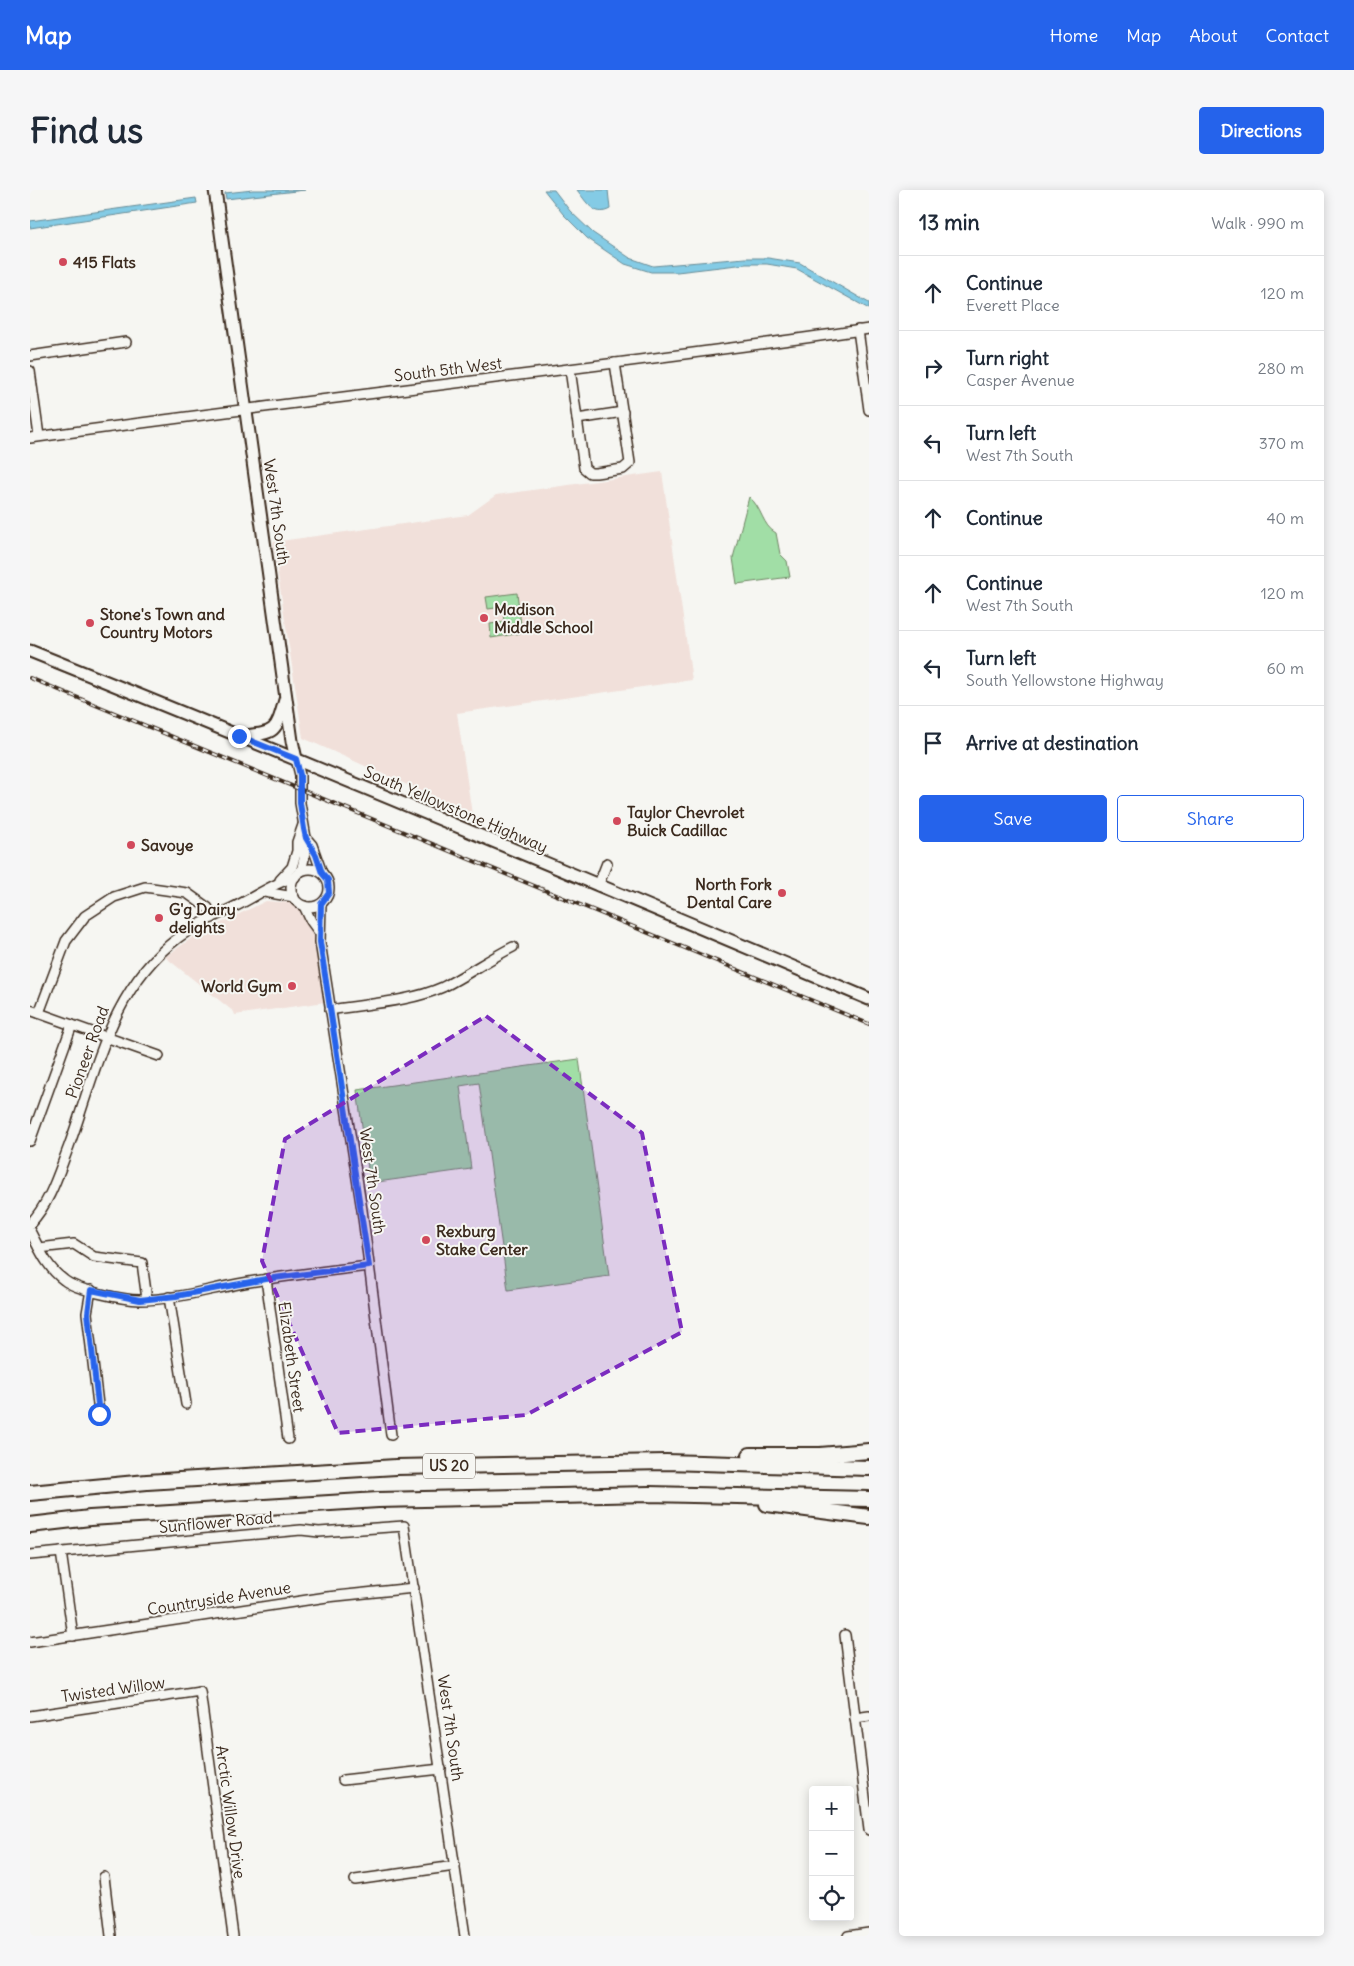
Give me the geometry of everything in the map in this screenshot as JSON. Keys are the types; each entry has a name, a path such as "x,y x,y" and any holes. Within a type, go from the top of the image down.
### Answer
{"highway":[{"path":"534,1464 631,1457 810,1455 869,1450"},
{"name":"US 20","path":"30,1493 267,1474 396,1467 666,1462 869,1468"},
{"path":"649,1494 742,1502 869,1517"},
{"name":"US 20","path":"30,1525 90,1518 378,1500 649,1494 869,1499"}],"main road":[{"name":"West 7th South","path":"215,190 296,759"},
{"name":"South Yellowstone Highway","path":"30,650 667,913 869,999"},
{"path":"239,736 266,734 273,729 278,723 287,696"}],"street":[{"name":"South 5th West","path":"35,437 869,329"},
{"path":"858,330 869,410"},
{"path":"30,356 126,342"},
{"path":"570,369 584,468 590,473 623,469 630,463 615,363"},
{"path":"30,371 35,437"},
{"path":"577,419 623,412"},
{"name":"West 7th South","path":"296,759 300,775 300,803 306,838 304,859 298,874"},
{"path":"278,881 292,867 303,825"},
{"name":"West 7th South","path":"306,838 312,846 322,873"},
{"path":"598,886 607,863"},
{"path":"264,892 294,897 304,906 310,907 321,904 326,899 330,887 328,880 322,873 313,869 298,874 292,886 294,897"},
{"name":"Pioneer Road","path":"30,1224 50,1198 106,1037 124,998 152,960 177,938 264,892 278,881 298,874"},
{"path":"160,1056 34,1012 66,941 85,916 114,897 145,887 187,893 208,908 212,918"},
{"name":"West 7th South","path":"321,904 319,932 369,1266 391,1435"},
{"name":"West 7th South","path":"304,906 319,932"},
{"path":"330,1010 402,999 442,987 492,957 513,947"},
{"path":"30,1141 72,1025"},
{"path":"30,1231 56,1273 65,1281 77,1288 126,1298 169,1297 266,1279 369,1266"},
{"path":"39,1248 74,1244 94,1257 142,1263 147,1299"},
{"name":"Elizabeth Street","path":"266,1279 288,1439"},
{"path":"91,1290 88,1313 99,1414"},
{"path":"169,1297 186,1404"},
{"name":"West 7th South","path":"404,1526 465,1936"},
{"name":"Sunflower Road","path":"30,1555 301,1530 319,1532 404,1526"},
{"path":"61,1552 73,1636"},
{"name":"Countryside Avenue","path":"30,1642 327,1597 414,1588"},
{"path":"845,1635 869,1830"},
{"name":"Twisted Willow","path":"30,1716 200,1691"},
{"name":"Arctic Willow Drive","path":"200,1691 234,1936"},
{"path":"855,1718 869,1716"},
{"path":"343,1780 441,1769"},
{"path":"355,1880 455,1866"},
{"path":"104,1877 111,1936"},
{"path":"848,1936 869,1933"}],"highlighted area":[{"path":"486,1016 642,1133 682,1332 526,1415 338,1433 262,1261 285,1139"}],"shaded area":[{"name":"Madison Middle School","path":"662,472 692,680 457,713 472,814 303,738 273,542 468,515 496,495"},
{"path":"266,901 295,903 313,930 325,1002 235,1015 234,1012 165,957 196,935"}],"green space":[{"path":"749,497 757,506 771,530 776,533 780,554 787,561 790,577 737,584 733,558"},
{"path":"517,593 522,633 491,638 490,624 504,622 503,607 488,609 486,597"},
{"path":"579,1059 609,1276 508,1290 479,1083 460,1086 471,1169 370,1183 357,1090"}],"water":[{"path":"253,190 305,190 226,199 225,193"},
{"path":"544,190 554,190 570,211 593,233 630,258 653,266 745,258 768,258 800,263 869,303 869,309 797,269 767,264 746,264 677,272 651,272 625,264 587,238 563,214"},
{"path":"577,190 608,190 610,209 604,211 595,210"},
{"path":"196,198 197,203 30,228 30,221"}],"railway":[{"path":"30,678 869,1024"}],"place":[{"name":"415 Flats","path":"63,262"},
{"name":"Madison Middle School","path":"484,618"},
{"name":"Stone's Town and Country Motors","path":"90,623"},
{"name":"Taylor Chevrolet Buick Cadillac","path":"617,821"},
{"name":"Savoye","path":"131,845"},
{"name":"North Fork Dental Care","path":"782,893"},
{"name":"G'g Dairy delights","path":"159,918"},
{"name":"World Gym","path":"292,986"},
{"name":"Rexburg Stake Center","path":"426,1240"}],"route":[{"path":"99,1414 88,1313 91,1290 140,1300 176,1296 266,1279 369,1266 320,942 321,904 326,899 330,887 328,880 322,873 312,846 306,838 300,803 300,775 296,759 239,736"}]}
